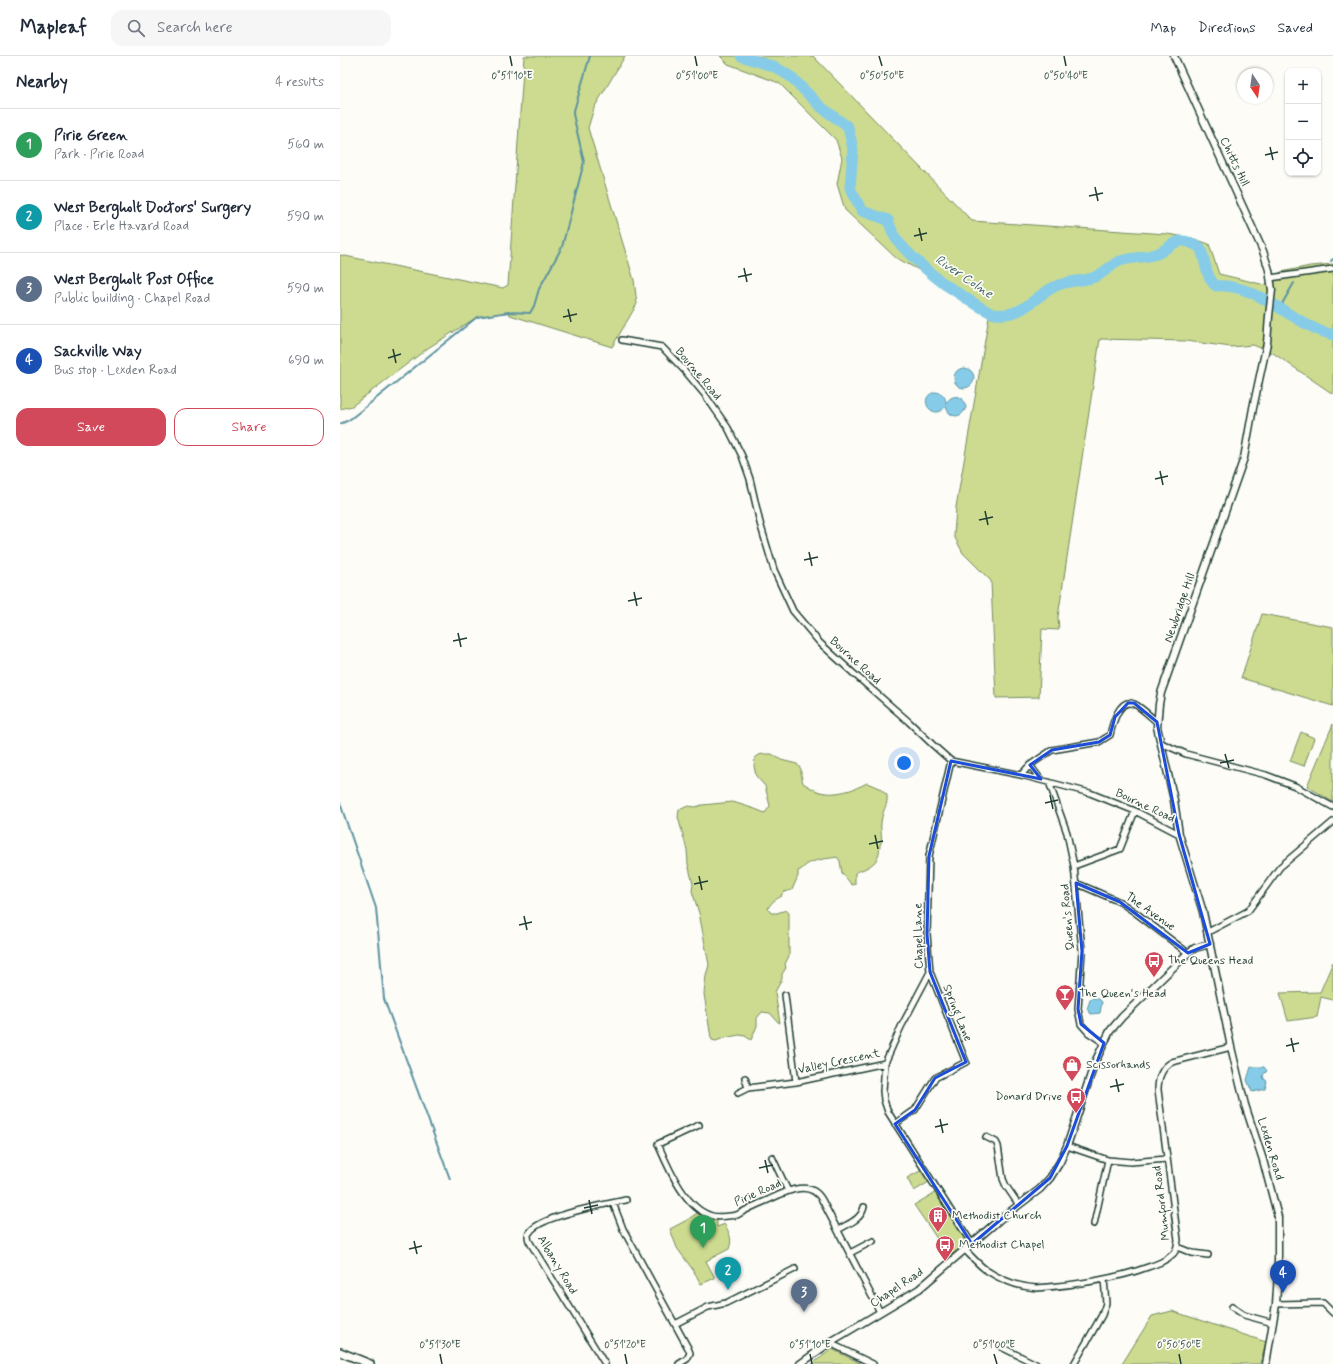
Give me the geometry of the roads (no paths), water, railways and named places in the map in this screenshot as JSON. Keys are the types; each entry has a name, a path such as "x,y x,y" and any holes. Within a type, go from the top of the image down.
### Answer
{"main road":[{"path":"340,1353 370,1364"}],"street":[{"name":"Chitts Hill","path":"1174,56 1263,251 1270,278"},
{"path":"1270,278 1333,269"},
{"name":"Newbridge Hill","path":"1210,944 1208,932 1179,834 1174,800 1157,722 1161,693 1244,458 1253,408 1268,343 1272,290 1270,278"},
{"name":"Bourne Road","path":"622,340 662,347 705,395 728,428 742,456 750,479 760,523 774,570 792,611 820,643 951,761 1021,775 1090,793 1135,810 1179,834"},
{"path":"1021,775 1030,765 1052,750 1099,742 1110,735 1115,717 1122,707 1128,703 1134,704 1157,722"},
{"path":"1161,744 1186,754 1266,775 1295,786 1333,808"},
{"name":"Chapel Lane","path":"951,761 929,856 927,934 930,972 901,1027 886,1062 883,1091 888,1112 972,1244"},
{"path":"1030,765 1042,780"},
{"name":"Queen's Road","path":"1049,782 1067,833 1074,866 1082,951 1078,1009 1081,1024 1088,1033 1104,1043"},
{"path":"1074,866 1120,849 1135,810"},
{"path":"1208,932 1248,910 1280,866 1333,822"},
{"name":"The Avenue","path":"1076,883 1120,902 1136,912 1188,953"},
{"name":"Chapel Road","path":"800,1364 832,1341 919,1289 999,1220 1040,1189 1050,1178 1060,1162 1067,1146 1095,1062 1110,1031 1122,1016 1188,953 1195,948 1210,944"},
{"name":"Lexden Road","path":"1210,944 1231,1048 1245,1105 1263,1160 1278,1217 1278,1274 1276,1304 1266,1364"},
{"name":"Spring Lane","path":"895,1124 915,1110 935,1078 966,1062 930,972"},
{"name":"Valley Crescent","path":"785,995 796,1082"},
{"name":"Mumford Road","path":"965,1250 986,1270 1001,1278 1028,1287 1037,1288 1104,1280 1140,1270 1160,1262 1173,1254 1177,1247 1178,1240 1158,1090 1158,1079 1167,1065 1172,1062 1231,1048"},
{"name":"Valley Crescent","path":"738,1094 748,1088 796,1082 886,1062"},
{"path":"745,1078 748,1088"},
{"name":"Pirie Road","path":"698,1125 658,1144 683,1193 695,1206 707,1214 727,1217 737,1215 788,1191 801,1188 814,1191 822,1200 880,1312"},
{"path":"986,1137 996,1142 998,1146 1003,1179 1019,1205"},
{"path":"1067,1146 1108,1160 1131,1162 1167,1159"},
{"path":"772,1157 788,1191"},
{"path":"1094,1224 1108,1160"},
{"name":"Albany Road","path":"605,1364 529,1241 528,1235 530,1230 542,1223 564,1214 626,1200"},
{"path":"613,1203 623,1229 690,1353 687,1359 679,1364"},
{"path":"838,1230 858,1218 863,1213 864,1207"},
{"path":"850,1254 874,1241"},
{"path":"1177,1247 1192,1253 1208,1255"},
{"path":"675,1324 708,1307 726,1303 795,1269"},
{"path":"1074,1364 1102,1315 1106,1303 1104,1280"},
{"path":"1276,1304 1323,1303 1333,1313"},
{"path":"1232,1307 1244,1315 1273,1323"},
{"path":"832,1341 836,1346 873,1364"},
{"path":"1001,1347 1036,1364"}],"water":[{"path":"964,368 971,371 974,378 971,385 964,388 957,385 954,378 957,371"},
{"path":"936,392 943,395 946,403 953,397 962,398 966,407 964,411 958,416 955,416 949,413 946,406 941,411 932,411 928,407 927,398 930,394"},
{"path":"1093,998 1099,999 1102,1002 1100,1013 1091,1014 1087,1009 1090,1000"},
{"path":"1251,1067 1264,1067 1267,1071 1263,1075 1264,1079 1267,1081 1265,1089 1252,1092 1247,1080"}],"waterway":[{"path":"340,424 349,420 358,413 477,317 509,312 530,313 534,306 539,289 562,247 584,162 573,114 590,56"},
{"name":"River Colne","path":"741,56 775,67 791,77 821,107 848,127 853,149 850,188 862,211 888,220 899,243 918,262 943,283 991,313 1013,313 1021,310 1046,291 1059,285 1092,278 1100,275 1120,261 1154,255 1179,241 1183,241 1190,242 1200,247 1210,278 1216,286 1230,286 1256,295 1306,324 1333,335"},
{"path":"1282,309 1283,302 1294,283"},
{"path":"340,803 376,908 384,999 450,1179"}],"place":[{"name":"The Queens Head","path":"1154,978"},
{"name":"The Queen's Head","path":"1065,1011"},
{"name":"Scissorhands","path":"1072,1082"},
{"name":"Donard Drive","path":"1076,1114"},
{"name":"Methodist Church","path":"938,1233"},
{"name":"Pirie Green","path":"703,1248"},
{"name":"Methodist Chapel","path":"945,1262"},
{"name":"West Bergholt Doctors' Surgery","path":"728,1290"},
{"name":"Sackville Way","path":"1283,1293"},
{"name":"West Bergholt Post Office","path":"804,1312"}]}
